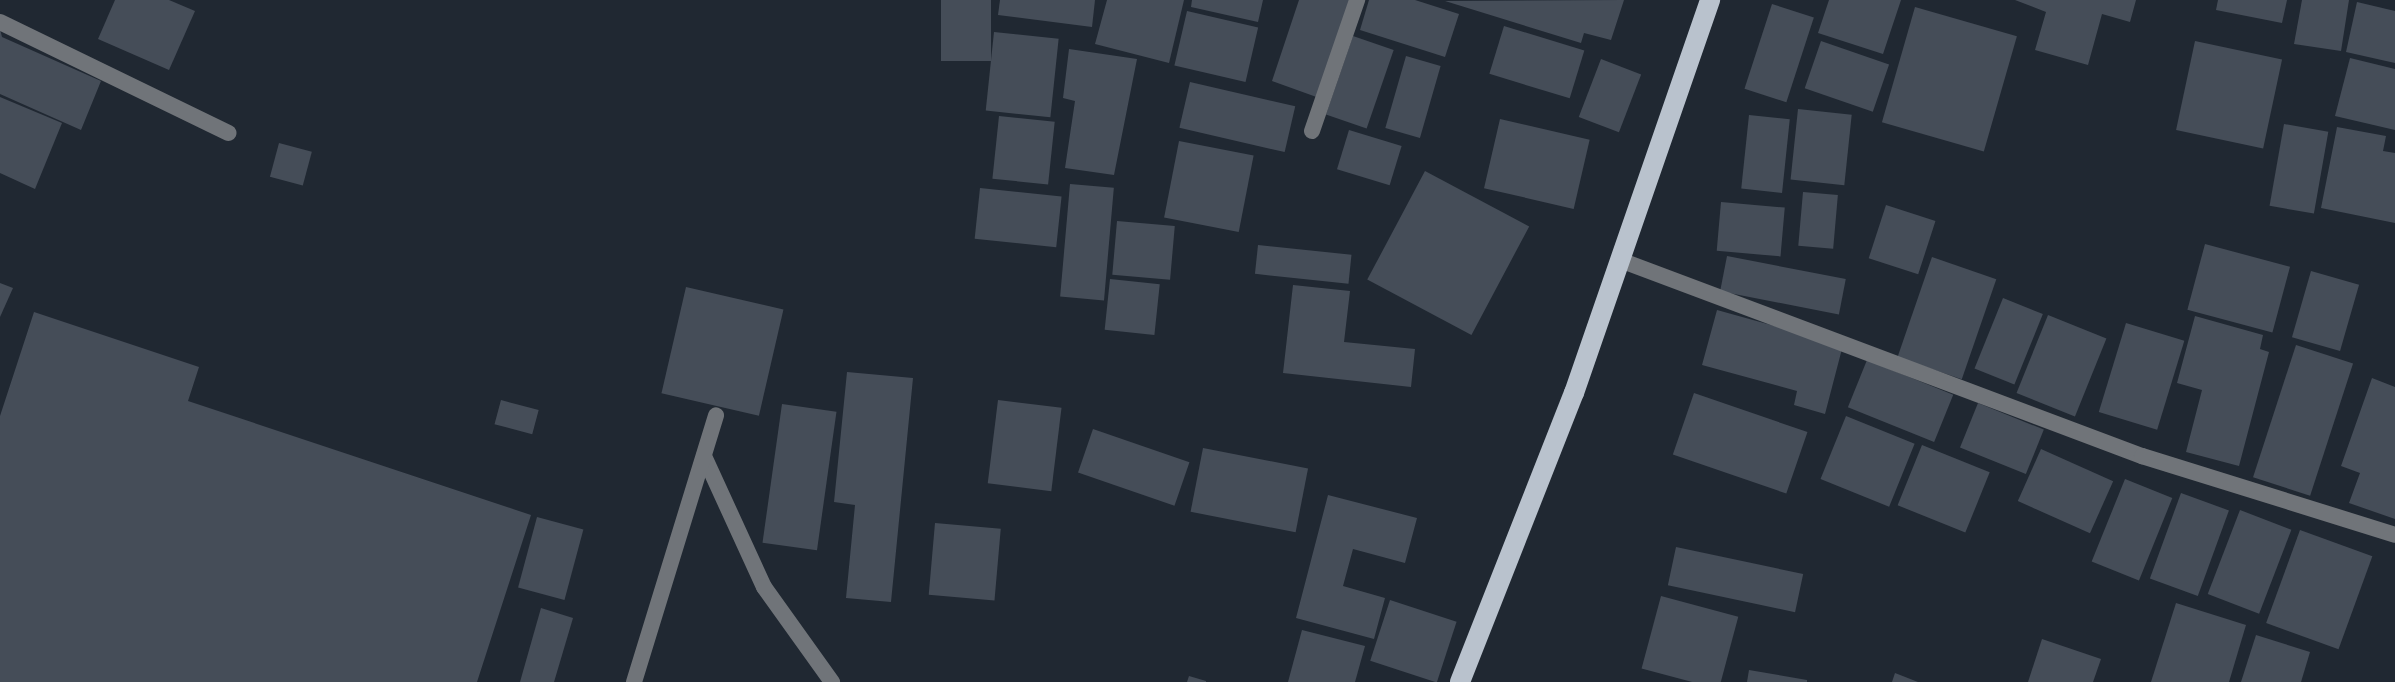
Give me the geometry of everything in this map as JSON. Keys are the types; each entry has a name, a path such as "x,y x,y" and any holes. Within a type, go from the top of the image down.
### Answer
{"main road":[{"path":"1460,682 1620,260 1710,0"}],"street":[{"path":"1312,131 1357,0"},
{"path":"0,22 229,133"},
{"path":"1620,260 2142,456 2395,535"},
{"path":"634,682 716,415"},
{"path":"704,456 764,587 832,682"}],"building":[{"path":"115,0 169,0 195,11 169,70 98,39"},
{"path":"941,0 991,0 991,61 941,61"},
{"path":"1000,0 1095,0 1092,27 998,15"},
{"path":"1107,0 1184,0 1169,63 1095,44"},
{"path":"1192,0 1263,0 1258,22 1191,7"},
{"path":"1299,0 1356,0 1322,99 1272,81"},
{"path":"1369,0 1415,0 1459,14 1445,57 1360,30"},
{"path":"1624,0 1611,40 1584,33 1581,43 1445,1"},
{"path":"1829,0 1901,0 1883,54 1818,33"},
{"path":"2015,0 2136,0 2130,22 2102,14 2088,65 2035,50 2046,12"},
{"path":"2218,0 2287,0 2282,23 2216,10"},
{"path":"2302,0 2349,0 2341,51 2294,44"},
{"path":"2357,2 2395,11 2395,63 2346,52"},
{"path":"1772,4 1814,18 1786,102 1744,89"},
{"path":"1915,7 2017,36 1984,152 1882,122"},
{"path":"1187,11 1258,27 1246,82 1174,66"},
{"path":"1504,26 1584,51 1570,98 1489,74"},
{"path":"0,29 2,37 101,81 81,130 0,94"},
{"path":"994,32 1059,39 1050,117 986,111"},
{"path":"1353,36 1394,50 1367,128 1326,114"},
{"path":"1821,41 1889,64 1873,112 1805,88"},
{"path":"2195,41 2282,60 2263,149 2176,130"},
{"path":"1069,49 1137,59 1114,175 1065,168 1075,101 1063,98"},
{"path":"1406,56 1441,66 1420,138 1385,128"},
{"path":"2350,58 2395,69 2395,130 2335,116"},
{"path":"1601,59 1641,74 1619,132 1579,117"},
{"path":"1190,82 1295,106 1285,152 1179,128"},
{"path":"0,97 62,123 35,189 0,173"},
{"path":"1798,109 1852,115 1844,185 1791,180"},
{"path":"1749,115 1790,119 1782,193 1741,189"},
{"path":"999,116 1055,122 1048,185 992,179"},
{"path":"1500,119 1590,140 1574,209 1484,188"},
{"path":"2284,124 2328,132 2314,214 2270,206"},
{"path":"2337,127 2386,136 2383,151 2395,153 2395,223 2321,208"},
{"path":"1349,130 1402,146 1390,185 1337,169"},
{"path":"1179,141 1254,156 1239,232 1164,218"},
{"path":"279,143 312,152 303,186 270,177"},
{"path":"1425,171 1529,226 1471,335 1367,280"},
{"path":"1070,184 1114,188 1104,300 1060,297"},
{"path":"980,188 1062,197 1056,247 975,239"},
{"path":"1803,192 1838,195 1833,249 1798,246"},
{"path":"1721,202 1785,208 1780,256 1717,251"},
{"path":"1886,205 1935,221 1918,274 1869,258"},
{"path":"1117,221 1175,226 1170,280 1112,275"},
{"path":"2205,244 2290,267 2272,332 2187,310"},
{"path":"1258,245 1351,255 1348,284 1255,274"},
{"path":"1727,256 1846,279 1839,314 1720,291"},
{"path":"1932,257 1996,279 1962,379 1897,357"},
{"path":"2311,271 2359,285 2340,351 2292,337"},
{"path":"1110,279 1160,284 1154,335 1105,330"},
{"path":"0,283 13,288 0,317"},
{"path":"1293,285 1350,291 1344,342 1415,349 1411,387 1283,373"},
{"path":"686,287 783,309 759,416 661,393"},
{"path":"2003,298 2043,314 2014,385 1975,368"},
{"path":"1717,310 1843,345 1825,414 1794,405 1797,391 1702,365"},
{"path":"34,312 199,367 188,401 531,515 477,682 0,682 0,416"},
{"path":"2048,315 2106,339 2075,416 2017,393"},
{"path":"2195,316 2263,335 2260,349 2269,352 2239,466 2186,452 2202,390 2177,383"},
{"path":"2126,323 2184,341 2157,430 2099,412"},
{"path":"2296,345 2353,364 2310,496 2253,477"},
{"path":"1867,360 1953,395 1934,442 1848,407"},
{"path":"847,372 913,378 891,602 846,598 855,505 834,502"},
{"path":"2372,378 2395,387 2395,519 2349,503 2360,473 2341,466"},
{"path":"1694,393 1807,432 1786,494 1673,454"},
{"path":"501,400 539,410 532,434 495,424"},
{"path":"998,400 1062,408 1051,491 988,483"},
{"path":"1978,403 2044,430 2026,474 1960,448"},
{"path":"782,404 836,412 817,550 763,543"},
{"path":"1846,416 1915,444 1889,507 1821,479"},
{"path":"1093,429 1189,462 1174,506 1078,472"},
{"path":"1922,445 1990,472 1965,533 1898,505"},
{"path":"1203,448 1308,468 1296,532 1191,512"},
{"path":"2041,449 2113,481 2090,533 2018,501"},
{"path":"2125,479 2172,498 2139,581 2092,562"},
{"path":"2181,493 2229,510 2198,596 2150,579"},
{"path":"1328,495 1417,518 1405,563 1353,549 1343,586 1385,598 1374,639 1296,618"},
{"path":"2240,510 2291,530 2259,614 2208,594"},
{"path":"537,517 583,529 564,600 518,588"},
{"path":"935,523 1001,529 994,600 929,595"},
{"path":"2300,530 2372,556 2338,649 2266,623"},
{"path":"1676,547 1803,574 1795,612 1668,585"},
{"path":"1661,596 1738,617 1721,682 1692,682 1642,668"},
{"path":"1390,600 1457,622 1437,682 1370,661"},
{"path":"2176,603 2246,625 2229,682 2151,682"},
{"path":"541,608 573,618 554,682 520,682"},
{"path":"1302,630 1365,646 1355,682 1288,682"},
{"path":"2256,635 2310,652 2301,682 2241,682"},
{"path":"2042,639 2101,659 2093,682 2028,682"},
{"path":"1749,670 1807,680 1807,682 1747,682"},
{"path":"1895,673 1918,682 1892,682"},
{"path":"1189,676 1206,681 1206,682 1187,682"}]}
